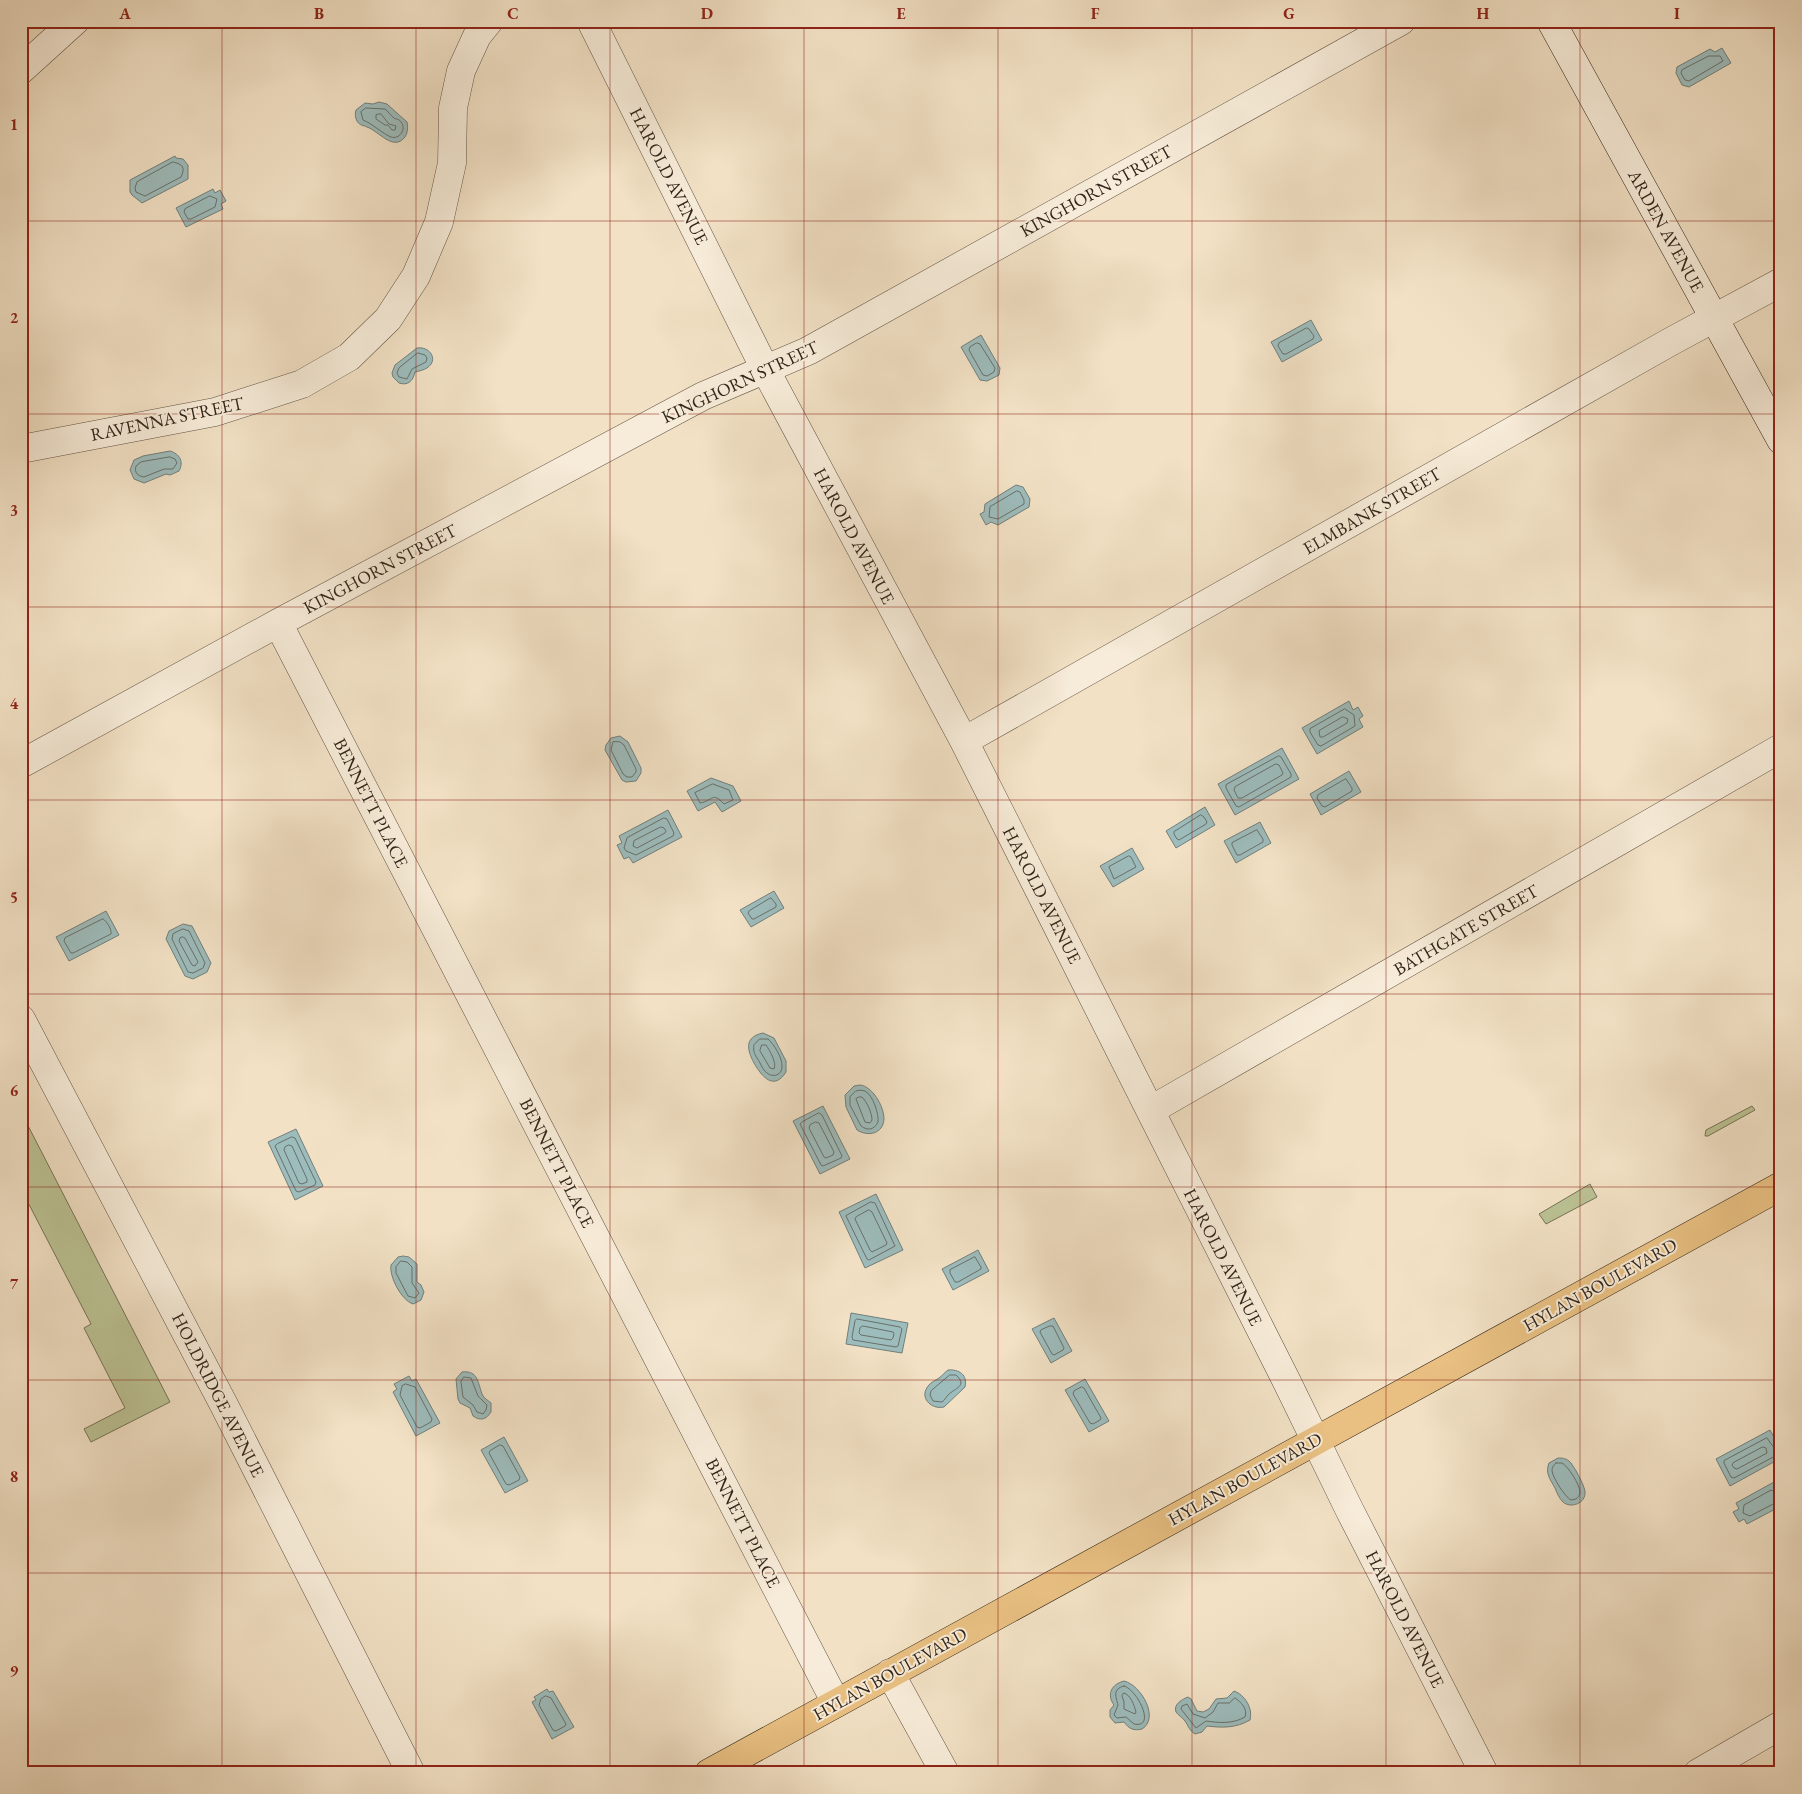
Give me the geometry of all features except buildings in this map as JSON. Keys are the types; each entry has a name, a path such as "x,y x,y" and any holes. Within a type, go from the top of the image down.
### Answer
{"main road":[{"name":"HYLAN BOULEVARD","path":"709,1773 1781,1186"}],"street":[{"path":"21,70 75,21"},
{"name":"RAVENNA STREET","path":"21,449 215,412 302,384 349,357 388,319 416,276 439,222 452,163 453,108 461,70 478,36 489,21"},
{"name":"HAROLD AVENUE","path":"591,21 765,369 964,741 1484,1773"},
{"name":"KINGHORN STREET","path":"21,764 278,623 703,396 808,351 1401,21"},
{"name":"ARDEN AVENUE","path":"1551,21 1781,440"},
{"name":"ELMBANK STREET","path":"964,741 1713,318 1781,282"},
{"name":"BENNETT PLACE","path":"278,623 836,1703"},
{"name":"BATHGATE STREET","path":"1150,1110 1781,748"},
{"name":"HOLDRIDGE AVENUE","path":"21,1019 224,1404 411,1773"},
{"path":"890,1673 945,1773"},
{"path":"1698,1773 1781,1725"}],"green space":[{"path":"1752,1106 1755,1110 1705,1136 1706,1130"},
{"path":"21,1112 170,1402 91,1442 84,1429 125,1408 84,1328 91,1324 21,1189"},
{"path":"1590,1184 1597,1197 1546,1224 1539,1214"}],"water":[{"path":"1722,48 1731,63 1689,87 1682,85 1676,73 1677,67 1710,49 1715,52"},
{"path":"379,102 387,104 407,122 407,133 400,141 396,142 386,139 372,129 360,125 357,121 355,116 356,110 365,103 373,104"},
{"path":"175,156 176,158 183,159 188,165 188,179 142,203 132,195 130,192 130,180"},
{"path":"213,189 215,193 220,190 226,201 221,204 223,209 186,227 176,208"},
{"path":"1311,320 1322,340 1282,362 1271,342"},
{"path":"981,335 1000,368 999,375 987,381 980,380 961,347"},
{"path":"417,348 429,351 433,358 431,365 426,369 415,372 410,382 405,384 399,383 392,373 395,365"},
{"path":"170,451 180,459 179,471 144,483 134,479 130,470 134,460 143,456"},
{"path":"1016,485 1023,487 1030,499 1029,507 998,525 991,522 986,525 980,514 984,512 985,504"},
{"path":"1349,701 1353,710 1358,707 1363,716 1359,719 1363,727 1317,754 1302,728"},
{"path":"620,736 628,742 641,768 641,773 636,781 626,782 622,780 605,750 611,738"},
{"path":"1282,748 1299,779 1235,815 1218,784"},
{"path":"1349,771 1361,792 1321,815 1310,794"},
{"path":"711,778 733,786 741,801 722,812 715,802 698,811 687,791"},
{"path":"1205,807 1215,825 1176,848 1166,831"},
{"path":"668,810 682,837 633,863 629,857 624,859 617,845 622,843 619,836"},
{"path":"1260,822 1271,843 1236,863 1224,841"},
{"path":"1132,848 1144,869 1113,887 1100,866"},
{"path":"774,891 784,908 751,927 740,910"},
{"path":"106,911 119,935 69,961 56,937"},
{"path":"183,924 192,926 211,963 207,972 193,979 185,976 166,939 169,931"},
{"path":"763,1033 774,1038 786,1061 786,1072 777,1081 764,1077 754,1063 750,1053 750,1041"},
{"path":"860,1085 873,1093 882,1108 883,1124 878,1131 870,1134 857,1130 846,1107 845,1095 854,1086"},
{"path":"823,1106 850,1159 820,1174 793,1121"},
{"path":"296,1129 323,1186 295,1200 268,1142"},
{"path":"876,1194 903,1250 865,1268 839,1212"},
{"path":"978,1250 989,1271 953,1290 942,1269"},
{"path":"398,1257 409,1257 417,1264 417,1282 421,1285 424,1292 421,1300 413,1304 400,1293 392,1275 391,1265"},
{"path":"851,1313 908,1323 902,1353 846,1344"},
{"path":"1054,1318 1072,1351 1051,1363 1032,1329"},
{"path":"948,1370 959,1372 964,1376 965,1387 944,1407 935,1407 927,1402 925,1398 926,1390 931,1383"},
{"path":"462,1372 474,1375 483,1396 491,1403 491,1412 485,1418 478,1419 473,1416 470,1408 460,1403 458,1399 456,1379"},
{"path":"409,1376 412,1381 416,1379 440,1423 416,1436 393,1392 397,1389 394,1384"},
{"path":"1085,1379 1109,1421 1089,1432 1065,1390"},
{"path":"1770,1430 1781,1450 1781,1458 1730,1486 1716,1459"},
{"path":"504,1437 528,1481 505,1493 481,1450"},
{"path":"1558,1458 1569,1461 1579,1475 1585,1496 1577,1504 1570,1505 1563,1502 1550,1479 1548,1473 1549,1463"},
{"path":"1774,1482 1781,1494 1781,1506 1747,1524 1744,1519 1739,1522 1733,1512 1739,1509 1736,1503"},
{"path":"1124,1681 1137,1689 1149,1710 1147,1724 1142,1729 1132,1729 1124,1722 1115,1723 1110,1717 1110,1710 1114,1705 1110,1693 1116,1684"},
{"path":"547,1689 549,1692 553,1691 574,1727 552,1739 532,1702 536,1700 534,1697"},
{"path":"1234,1691 1245,1699 1251,1715 1250,1720 1240,1725 1224,1727 1207,1726 1202,1732 1195,1734 1175,1709 1177,1704 1188,1697 1197,1711 1203,1712 1209,1709 1216,1699 1227,1698"}]}
